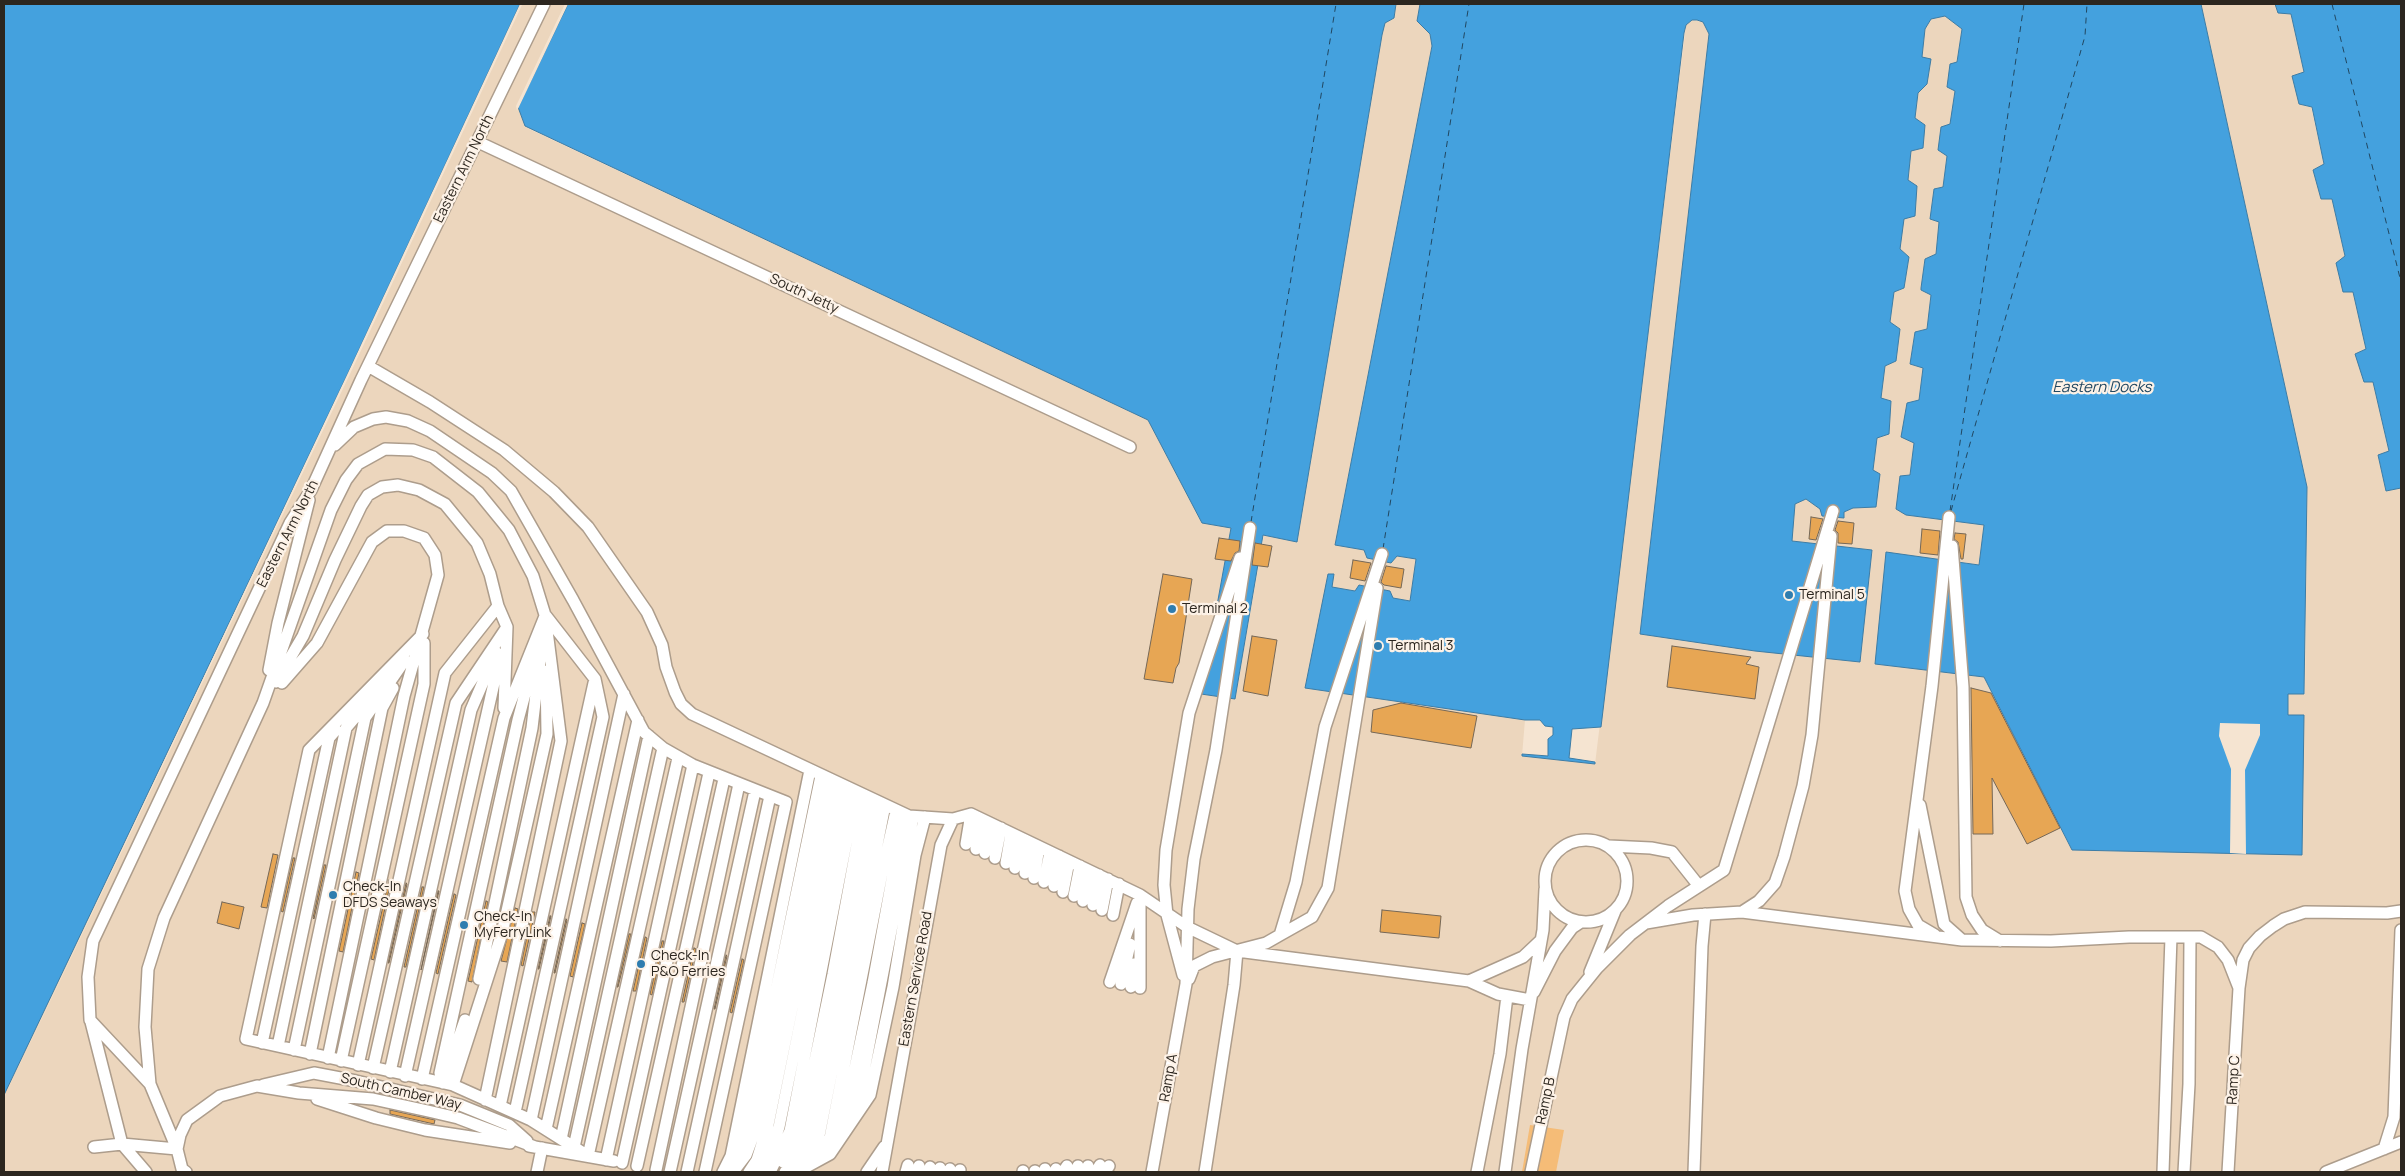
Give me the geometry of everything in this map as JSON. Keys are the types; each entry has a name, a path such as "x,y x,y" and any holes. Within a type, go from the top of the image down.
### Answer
{"lane":[{"name":"Eastern Arm North","path":"122,1144 90,1020 88,977 93,941 290,523 311,490 332,448 368,366 544,4"},
{"name":"South Jetty","path":"478,142 1130,447"},
{"path":"368,366 430,402 504,450 554,492 588,527 614,562 653,624 662,645 670,680 681,704 692,714 904,814 986,821 1119,884 1140,895 1187,927 1236,951 1469,981 1498,994 1530,1000"},
{"path":"332,448 354,427 373,419 386,417 408,421 430,432 492,473 511,491 644,732 678,758 709,773 786,802 705,1172"},
{"path":"184,1171 150,1084 145,1027 148,969 164,918 263,704 332,510 346,480 358,464 385,449 413,450 433,457 478,492 509,530 533,576 545,615 561,741 485,1100"},
{"path":"263,704 303,636 335,560 361,506 368,495 382,487 398,485 418,490 445,504 477,543 490,574 498,606 507,628 504,718"},
{"path":"263,704 278,622 311,490"},
{"path":"1587,980 1644,923 1724,870 1833,511 1812,735 1803,786 1775,883 1759,901 1742,912"},
{"path":"1941,938 1918,925 1908,909 1905,891 1924,752 1949,517 1963,687 1966,897 1972,915 1982,930 2001,942"},
{"path":"1250,528 1216,750 1194,859 1187,927 1186,984 1174,947 1168,915 1164,884 1166,850 1189,713 1250,528"},
{"path":"263,704 317,643 372,542 387,531 404,531 424,538 435,555 438,575 423,634 404,696 328,1058"},
{"path":"1186,984 1194,966 1212,957 1266,943 1312,917 1328,888 1348,776 1382,554 1325,727 1296,882 1280,935"},
{"path":"358,1065 445,673 498,606"},
{"path":"515,1112 603,717 595,679 545,615"},
{"path":"422,1079 504,718 545,615"},
{"path":"444,1084 502,933 547,734 545,615"},
{"path":"444,1084 518,720 545,615"},
{"path":"373,1068 456,702 507,628"},
{"path":"390,1072 471,710 507,628"},
{"path":"404,1076 485,714 507,628"},
{"path":"262,1043 329,738 423,634"},
{"path":"423,634 309,750 246,1039 444,1084 515,1112 588,1156 678,758"},
{"path":"278,1046 346,728 423,634"},
{"path":"294,1050 365,718 423,634"},
{"path":"310,1054 382,708 423,634"},
{"path":"341,1061 424,684 423,634"},
{"path":"500,1106 595,679"},
{"path":"531,1120 624,694"},
{"path":"546,1129 638,720"},
{"path":"561,1139 649,736"},
{"path":"574,1147 663,748"},
{"path":"614,1164 693,765"},
{"path":"614,1164 709,773"},
{"path":"637,1166 724,779"},
{"path":"664,1172 739,784"},
{"path":"799,1171 819,1136 847,788"},
{"path":"725,1172 847,788"},
{"path":"733,1172 746,1155 758,1123 847,788"},
{"path":"749,1172 757,1160 768,1125 847,788"},
{"path":"762,1172 768,1162 779,1127 847,788"},
{"path":"772,1172 790,1131 847,788"},
{"path":"785,1172 798,1158 810,1134 847,788"},
{"path":"664,1172 755,791"},
{"path":"687,1172 770,796"},
{"path":"1918,796 1944,924 1962,940"},
{"path":"855,1119 882,984 905,849 904,814"},
{"path":"840,1140 904,814"},
{"path":"799,1171 818,1157 830,1138 882,874 904,814"},
{"path":"799,1171 830,1154 870,1094 893,987 915,855 925,817"},
{"name":"Eastern Service Road","path":"882,1172 941,845 953,818"},
{"path":"986,821 990,856"},
{"path":"986,821 990,856"},
{"path":"1505,1172 1530,1000 1541,940 1545,875 1549,862 1563,847 1582,839 1596,840 1609,846 1651,848 1672,852 1699,886"},
{"path":"1587,980 1616,911 1624,899 1628,888 1628,876 1621,859 1609,846"},
{"path":"990,856 1040,847"},
{"path":"1040,847 1064,892"},
{"path":"1040,847 1064,892"},
{"path":"1064,892 1094,873"},
{"path":"1064,892 1094,873"},
{"path":"1113,915 1119,884"},
{"path":"1545,889 1550,901 1558,911 1569,919 1581,922 1594,922 1606,918 1616,911"},
{"path":"1140,895 1126,985 1140,895"},
{"name":"Ramp C","path":"2228,1172 2239,988 2243,960 2249,948 2260,936 2284,919 2305,912 2382,913 2401,911"},
{"path":"1644,923 1705,914 1742,912 1962,940 2001,942 2201,937 2218,947 2228,960 2239,988"},
{"path":"1694,1172 1702,946 1705,914"},
{"path":"1530,1000 1555,951 1572,928 1581,922"},
{"path":"2384,1149 2394,1117 2401,930"},
{"path":"2162,1172 2171,937"},
{"path":"2184,1172 2189,1084 2190,937"},
{"path":"1469,981 1523,957 1541,940"},
{"path":"1205,1172 1234,985 1236,951"},
{"name":"Ramp B","path":"1531,1172 1567,1008 1587,980"},
{"name":"Ramp A","path":"1152,1172 1186,984"},
{"path":"1477,1172 1500,1054 1508,996"},
{"path":"90,1020 150,1084"},
{"name":"South Camber Way","path":"177,1150 180,1135 187,1120 220,1096 314,1073 460,1104 509,1125 539,1148"},
{"name":"South Camber Way","path":"257,1086 299,1093 373,1099 428,1110 458,1118 539,1148"},
{"name":"South Camber Way","path":"299,1093 376,1118 425,1130 588,1156 614,1164 637,1166 664,1172"},
{"name":"Eastern Service Road","path":"866,1172 887,1142"},
{"path":"2326,1172 2401,1142"},
{"path":"94,1147 122,1144 177,1150"},
{"path":"122,1144 146,1172"},
{"path":"537,1172 539,1148"}],"shaded area":[{"path":"520,4 568,4 519,107 525,127 1148,420 1202,522 1231,528 1201,694 1235,699 1264,535 1297,541 1383,28 1385,23 1394,18 1396,4 1420,4 1417,21 1430,34 1432,46 1335,545 1364,550 1367,558 1391,563 1397,556 1416,559 1410,601 1393,598 1390,591 1359,585 1355,591 1332,587 1306,688 1525,720 1522,756 1595,764 1686,25 1692,20 1703,22 1709,34 1640,634 1859,662 1872,550 1791,541 1795,504 1806,499 1821,509 1844,518 1844,512 1853,508 1876,506 1873,470 1877,438 1889,434 1891,401 1881,398 1885,366 1896,361 1900,330 1890,322 1894,292 1904,288 1909,257 1899,249 1911,151 1923,148 1915,118 1918,92 1927,84 1930,59 1922,58 1925,29 1931,19 1945,16 1962,28 1957,62 1947,86 1955,91 1943,187 1934,189 1930,219 1939,222 1936,255 1925,259 1921,290 1931,295 1927,329 1915,332 1910,364 1923,368 1919,400 1907,404 1914,442 1910,475 1900,476 1906,515 1984,525 1979,565 1957,561 1875,664 1984,677 2072,850 2246,854 2304,715 2288,715 2288,694 2305,694 2307,487 2201,4 2275,4 2278,13 2291,14 2304,72 2293,77 2299,104 2311,107 2324,164 2314,170 2321,199 2332,199 2366,349 2356,354 2373,382 2389,452 2378,456 2386,491 2401,488 2401,1172 4,1172 4,1095 348,373"},
{"path":"1530,1125 1564,1130 1556,1172 1522,1172"}],"water":[{"path":"4,4 520,4 348,373 4,1095"},
{"path":"568,4 1396,4 1394,18 1385,23 1382,35 1297,542 1263,535 1235,699 1201,694 1231,528 1202,523 1148,420 525,126 518,107"},
{"name":"Eastern Docks","path":"1420,4 2201,4 2307,487 2304,694 2288,694 2288,715 2304,715 2302,855 2072,850 1984,677 1875,664 1886,552 1979,565 1984,525 1906,515 1896,509 1900,476 1910,475 1914,443 1901,437 1907,403 1919,400 1923,368 1910,364 1915,332 1927,329 1931,295 1921,290 1921,288 1925,259 1936,254 1939,222 1930,219 1934,189 1943,187 1947,156 1938,150 1941,127 1950,124 1955,91 1947,87 1950,64 1957,62 1962,29 1945,16 1931,19 1925,29 1922,57 1931,59 1927,84 1918,93 1915,118 1925,125 1923,148 1911,151 1908,180 1917,186 1915,216 1904,219 1900,249 1909,257 1904,288 1894,292 1890,322 1900,329 1896,361 1885,366 1881,398 1891,401 1889,434 1877,438 1873,470 1880,474 1876,507 1853,508 1844,512 1844,518 1822,516 1820,509 1806,499 1795,504 1792,541 1872,550 1860,662 1755,651 1640,634 1709,34 1703,22 1692,20 1686,25 1684,33 1601,727 1572,729 1569,758 1595,762 1595,764 1522,756 1522,754 1548,756 1548,739 1553,735 1553,727 1545,726 1540,720 1525,720 1305,688 1328,574 1334,574 1332,587 1355,591 1359,585 1390,591 1393,598 1410,601 1416,559 1397,556 1391,563 1367,558 1364,550 1335,545 1432,46 1430,34 1417,21"},
{"path":"2275,4 2401,4 2401,488 2386,491 2378,455 2389,451 2373,382 2364,382 2355,354 2366,349 2353,292 2343,292 2336,263 2345,256 2332,199 2321,199 2313,170 2324,164 2312,107 2299,104 2292,76 2304,72 2291,14 2278,13"}],"pier":[{"path":"520,4 522,5 350,374 4,1098 348,373"},
{"path":"565,4 568,4 517,111 516,106"},
{"path":"2220,723 2260,724 2260,735 2245,770 2246,854 2230,853 2231,769 2219,736"}],"building":[{"path":"1811,517 1823,519 1816,540 1809,539"},
{"path":"1838,521 1854,523 1852,544 1838,543 1838,533 1835,530"},
{"path":"1922,529 1940,531 1938,555 1920,553"},
{"path":"1955,533 1966,534 1963,559 1961,559 1958,542 1954,539"},
{"path":"1219,538 1240,541 1239,551 1235,553 1231,561 1215,559"},
{"path":"1255,543 1272,546 1268,567 1252,565"},
{"path":"1353,560 1371,563 1365,581 1350,578"},
{"path":"1386,566 1404,569 1401,588 1384,585 1381,582"},
{"path":"1163,574 1192,579 1179,663 1173,683 1144,679"},
{"path":"1252,636 1277,640 1268,696 1243,691"},
{"name":"Terminal 5","path":"1672,646 1751,657 1746,664 1759,667 1755,699 1667,687"},
{"path":"1971,688 1991,693 2060,828 2027,844 1992,778 1993,834 1973,834"},
{"name":"Terminal 3","path":"1401,703 1477,716 1471,748 1371,732 1373,710"},
{"path":"273,854 278,855 267,908 261,907"},
{"path":"293,858 295,858 283,912 281,911"},
{"path":"324,865 326,865 314,919 313,918"},
{"path":"356,872 359,873 343,952 339,951"},
{"path":"389,880 391,880 374,960 371,959"},
{"path":"406,883 407,884 388,963"},
{"path":"422,887 424,887 406,967 404,967"},
{"path":"438,891 439,891 421,970"},
{"path":"454,894 456,895 438,974 436,973"},
{"path":"486,901 488,902 472,982 468,981"},
{"path":"222,902 244,907 239,929 217,923"},
{"path":"515,908 518,909 507,962 501,961"},
{"path":"1382,910 1441,916 1439,938 1380,932"},
{"path":"532,912 535,912 523,966 521,965"},
{"path":"550,916 551,916 538,969"},
{"path":"566,919 567,920 554,973"},
{"path":"582,923 585,924 573,977 570,976"},
{"path":"629,934 631,934 617,987"},
{"path":"645,937 647,938 636,991 633,991"},
{"path":"662,941 664,941 652,995 650,994"},
{"path":"694,948 696,949 684,1002 682,1002"},
{"path":"726,955 727,956 714,1009"},
{"path":"742,959 744,960 732,1013 730,1012"},
{"path":"390,1110 435,1120 434,1124 390,1114"}],"ferry route":[{"path":"1251,522 1336,4"},
{"path":"1383,549 1469,4"},
{"path":"1950,511 2024,4"},
{"path":"1951,511 2085,36 2087,4"},
{"path":"2332,4 2401,282"}],"place":[{"name":"Terminal 5","path":"1789,595"},
{"name":"Terminal 2","path":"1172,609"},
{"name":"Terminal 3","path":"1378,646"},
{"name":"Check-In DFDS Seaways","path":"333,895"},
{"name":"Check-In MyFerryLink","path":"464,925"},
{"name":"Check-In P&O Ferries","path":"641,964"}]}
